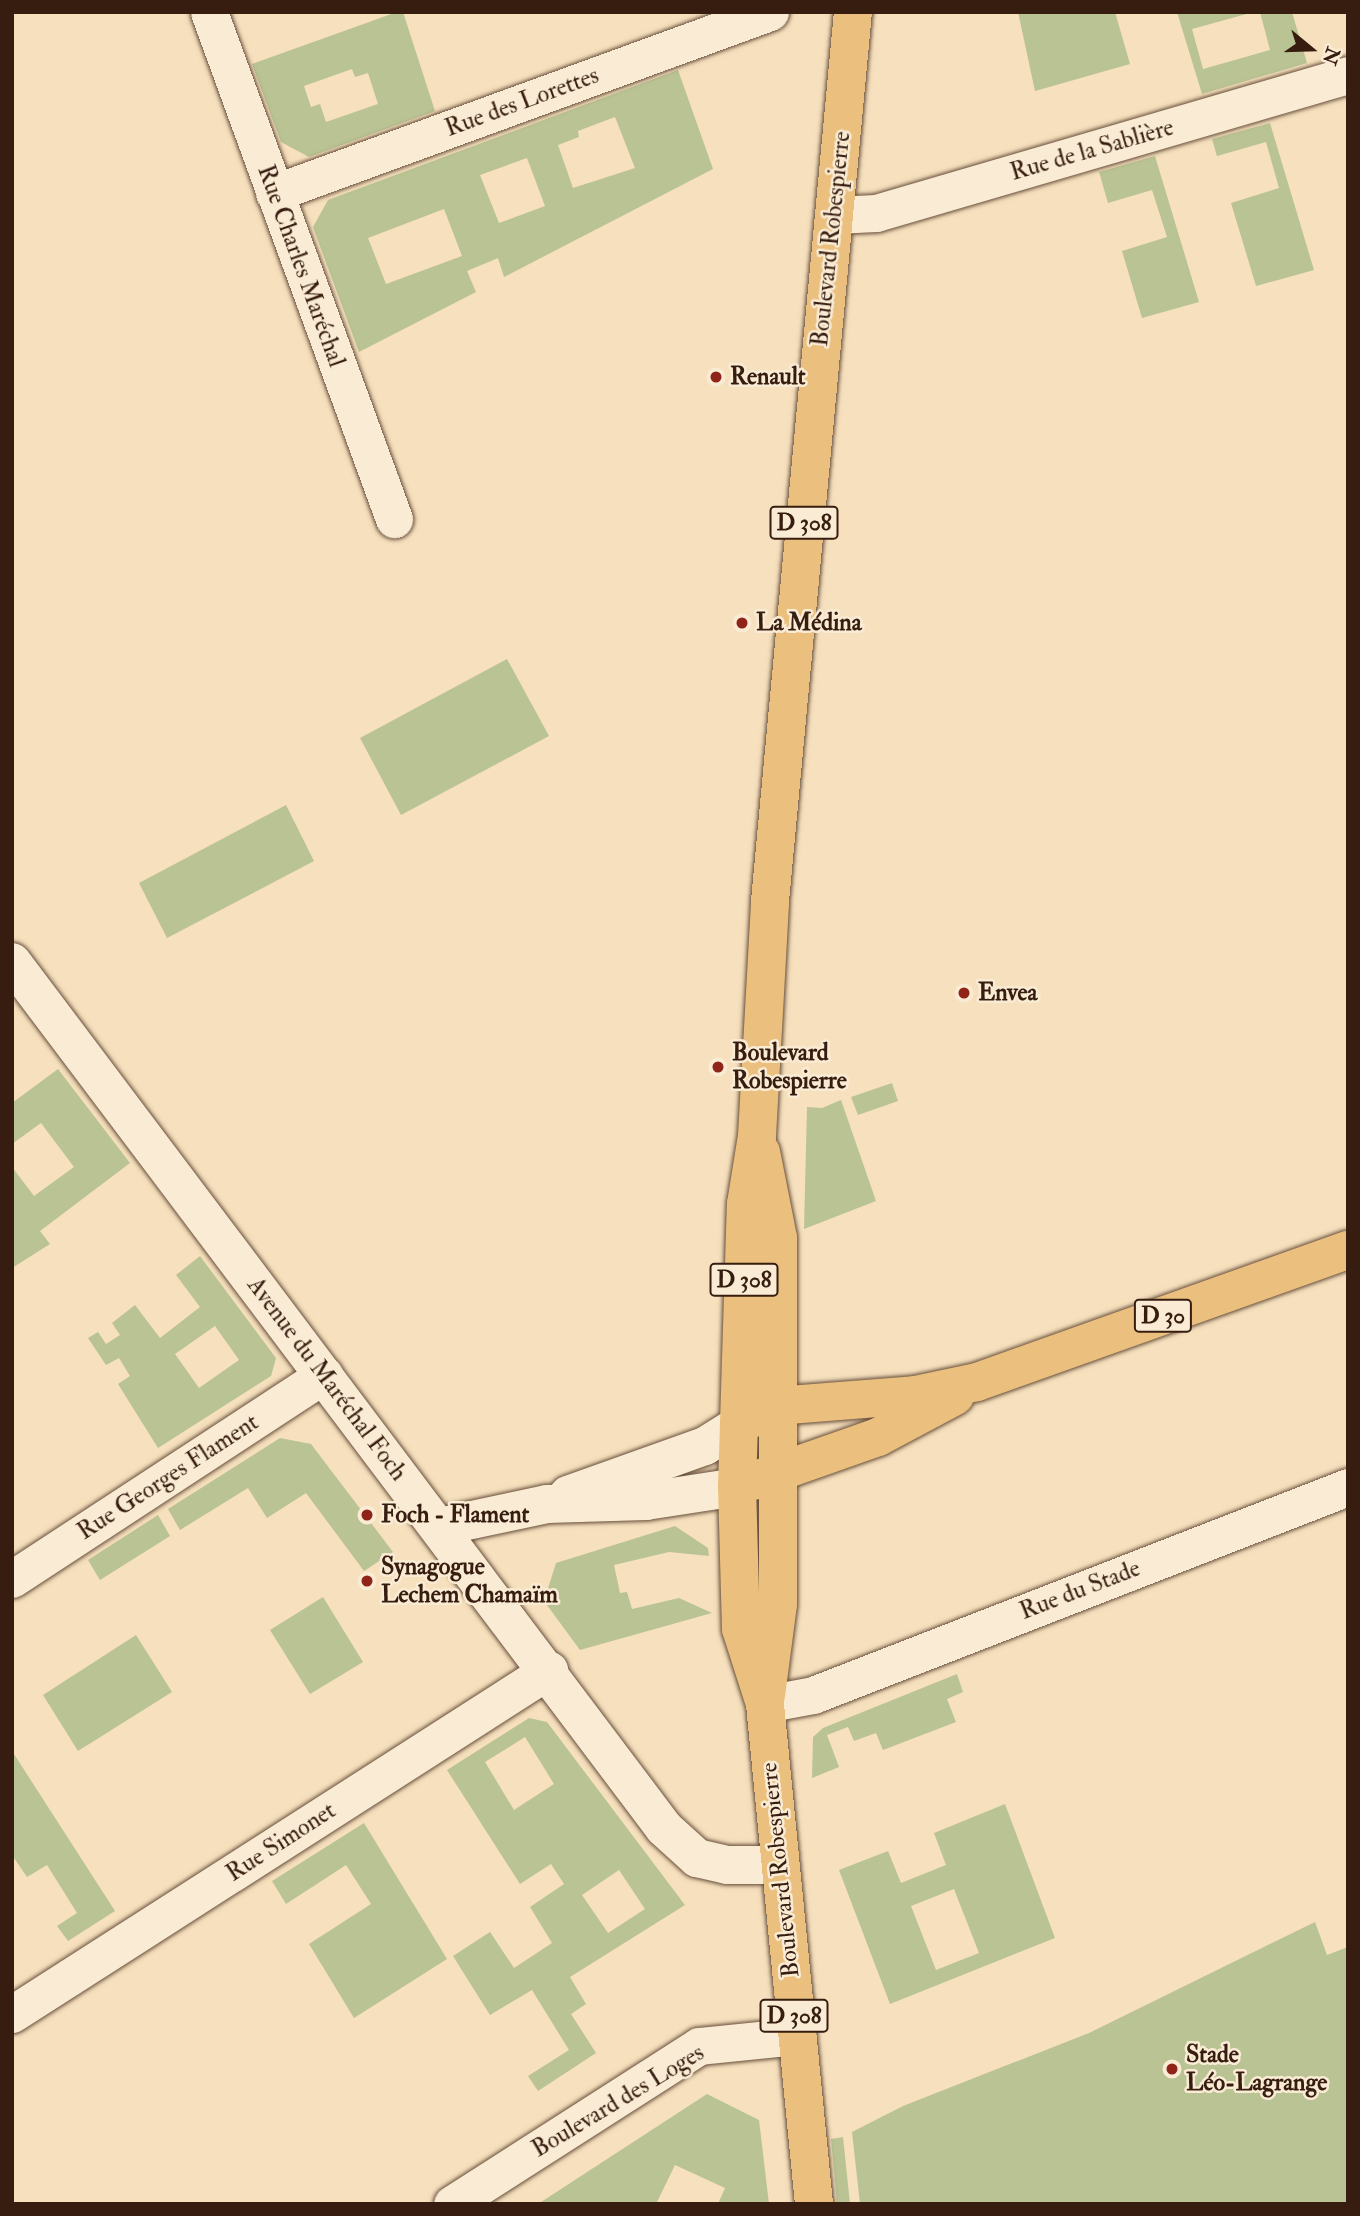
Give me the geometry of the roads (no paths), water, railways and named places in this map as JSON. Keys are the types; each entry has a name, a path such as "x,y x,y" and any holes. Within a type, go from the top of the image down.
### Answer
{"main road":[{"name":"Boulevard Robespierre","path":"765,1704 741,1629 737,1487 746,1204 757,1136 784,728 853,12"},
{"name":"Boulevard Robespierre","path":"757,1136 778,1238 778,1604 765,1704 814,2204"},
{"name":"D 30","path":"776,1406 915,1395 978,1382 1348,1250"},
{"path":"737,1487 878,1437 978,1382"},
{"path":"739,1425 776,1406"}],"street":[{"name":"Rue Charles Maréchal","path":"209,12 394,519"},
{"name":"Rue des Lorettes","path":"274,192 770,12"},
{"name":"Rue de la Sablière","path":"834,215 876,213 1348,75"},
{"name":"Avenue du Maréchal Foch","path":"12,962 680,1846 697,1858 718,1863 779,1865"},
{"name":"Rue Georges Flament","path":"13,1577 324,1375"},
{"path":"547,1504 636,1467 705,1446 739,1425"},
{"path":"439,1527 547,1504 666,1499 737,1487"},
{"name":"Rue du Stade","path":"765,1704 813,1695 1348,1487"},
{"name":"Rue Simonet","path":"12,2014 549,1670"},
{"name":"Boulevard des Loges","path":"452,2204 699,2046 797,2036"}],"place":[{"name":"Renault","path":"716,377"},
{"name":"La Médina","path":"742,623"},
{"name":"Envea","path":"964,993"},
{"name":"Boulevard Robespierre","path":"718,1067"},
{"name":"Foch - Flament","path":"367,1515"},
{"name":"Synagogue Lechem Chamaïm","path":"367,1581"},
{"name":"Stade Léo-Lagrange","path":"1172,2069"}]}
